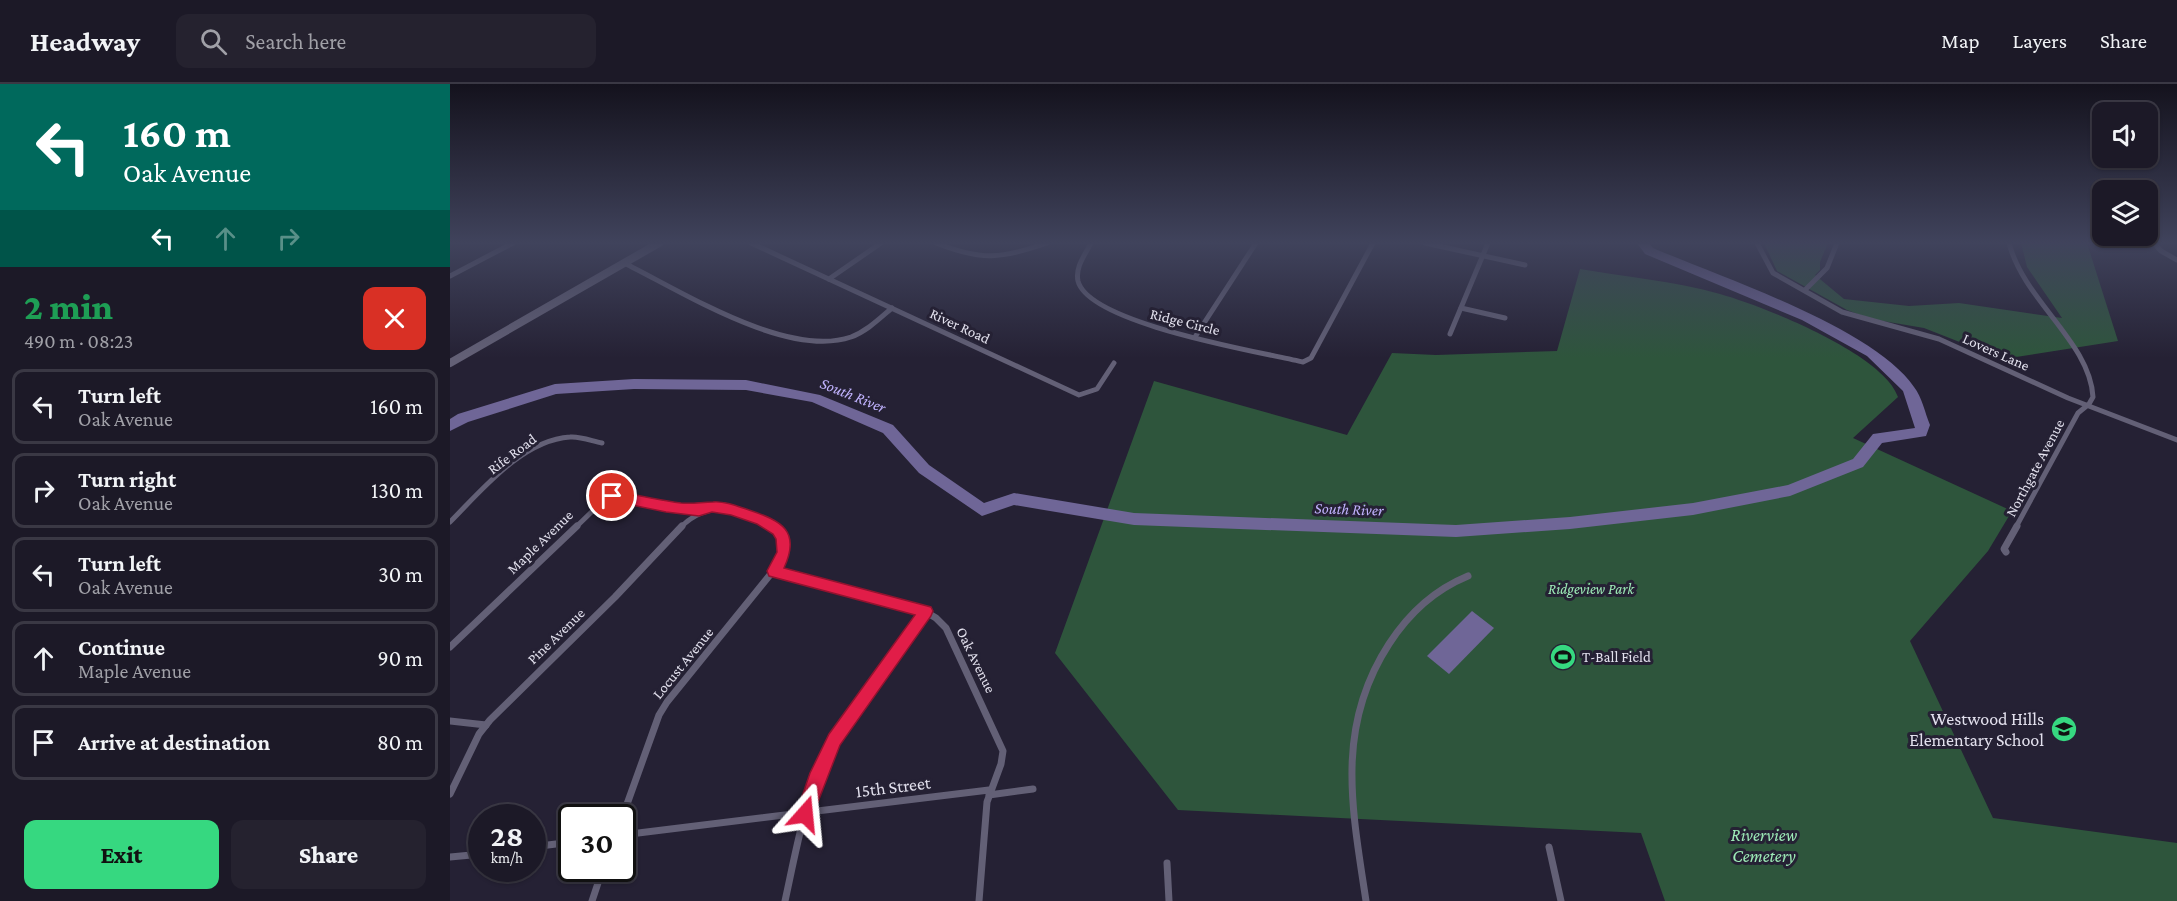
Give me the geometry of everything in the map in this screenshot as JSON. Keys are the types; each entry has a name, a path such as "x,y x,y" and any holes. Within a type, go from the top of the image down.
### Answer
{"main road":[{"path":"450,363 592,281"}],"street":[{"path":"661,281 755,328 773,334 831,340 848,338 892,308"},
{"name":"River Road","path":"834,281 1079,395 1091,393 1100,387 1114,363"},
{"name":"Ridge Circle","path":"1079,281 1089,298 1120,317 1305,362 1311,358 1352,281"},
{"path":"1195,337 1231,281"},
{"path":"1450,334 1472,281"},
{"name":"Lovers Lane","path":"1788,281 1853,317 1939,339 2088,406 2177,441"},
{"path":"1805,290 1814,281"},
{"path":"2024,281 2066,336 2085,369 2093,394 2088,406"},
{"path":"1461,308 1505,318"},
{"name":"Northgate Avenue","path":"2006,552 2004,549 2078,413 2088,406"},
{"name":"Rife Road","path":"450,522 526,454 541,445 572,437 602,443"},
{"name":"Maple Avenue","path":"450,647 606,498 618,495 666,507 699,510"},
{"path":"699,510 712,507 731,509 762,520 778,530 783,539 784,552 775,571"},
{"name":"Pine Avenue","path":"450,794 479,734 486,725 699,510"},
{"name":"Oak Avenue","path":"775,571 926,611 942,622 953,639 1003,751 1001,765 989,793 979,901"},
{"name":"Locust Avenue","path":"627,804 659,715 667,702 775,571"},
{"path":"1366,901 1355,818 1351,755 1353,729 1367,678 1394,636 1419,607 1443,588 1468,576"},
{"path":"785,901 805,814 834,739 926,611"},
{"path":"450,721 486,725"},
{"name":"15th Street","path":"636,833 1033,789"},
{"path":"1549,846 1561,901"},
{"path":"450,857 468,855"},
{"path":"1167,863 1169,901"},
{"path":"592,901 598,882"}],"green space":[{"name":"Ridgeview Park","path":"1577,281 1662,281 1720,294 1764,309 1820,334 1870,364 1888,381 1898,397 1853,438 2012,511 1988,551 1910,641 1993,818 2177,843 2177,901 1665,901 1641,833 1178,810 1055,653 1154,381 1347,435 1392,353 1436,355 1557,351"},
{"path":"1795,281 1822,281 1844,299 1909,306 1959,303 2062,318 2037,281 2099,281 2118,341 2003,359 1924,328 1871,319 1847,310"}],"shaded area":[{"path":"1472,611 1494,628 1449,674 1427,656"}],"waterway":[{"name":"South River","path":"450,426 463,418 555,389 634,384 746,385 815,398 888,429 924,469 982,510 1014,499 1134,519 1456,531 1570,523 1693,509 1790,490 1858,463 1878,438 1921,432 1923,425 1909,389 1872,353 1806,317 1721,281"}],"place":[{"name":"T-Ball Field","path":"1563,657"},
{"name":"Westwood Hills Elementary School","path":"2064,729"}],"route":[{"path":"612,496 618,495 666,507 699,510 712,507 731,509 762,520 781,532 783,539 782,560 775,571 926,611 834,739 808,800 805,814"}],"park label":[{"name":"Riverview Cemetery","path":"1764,846"}]}
